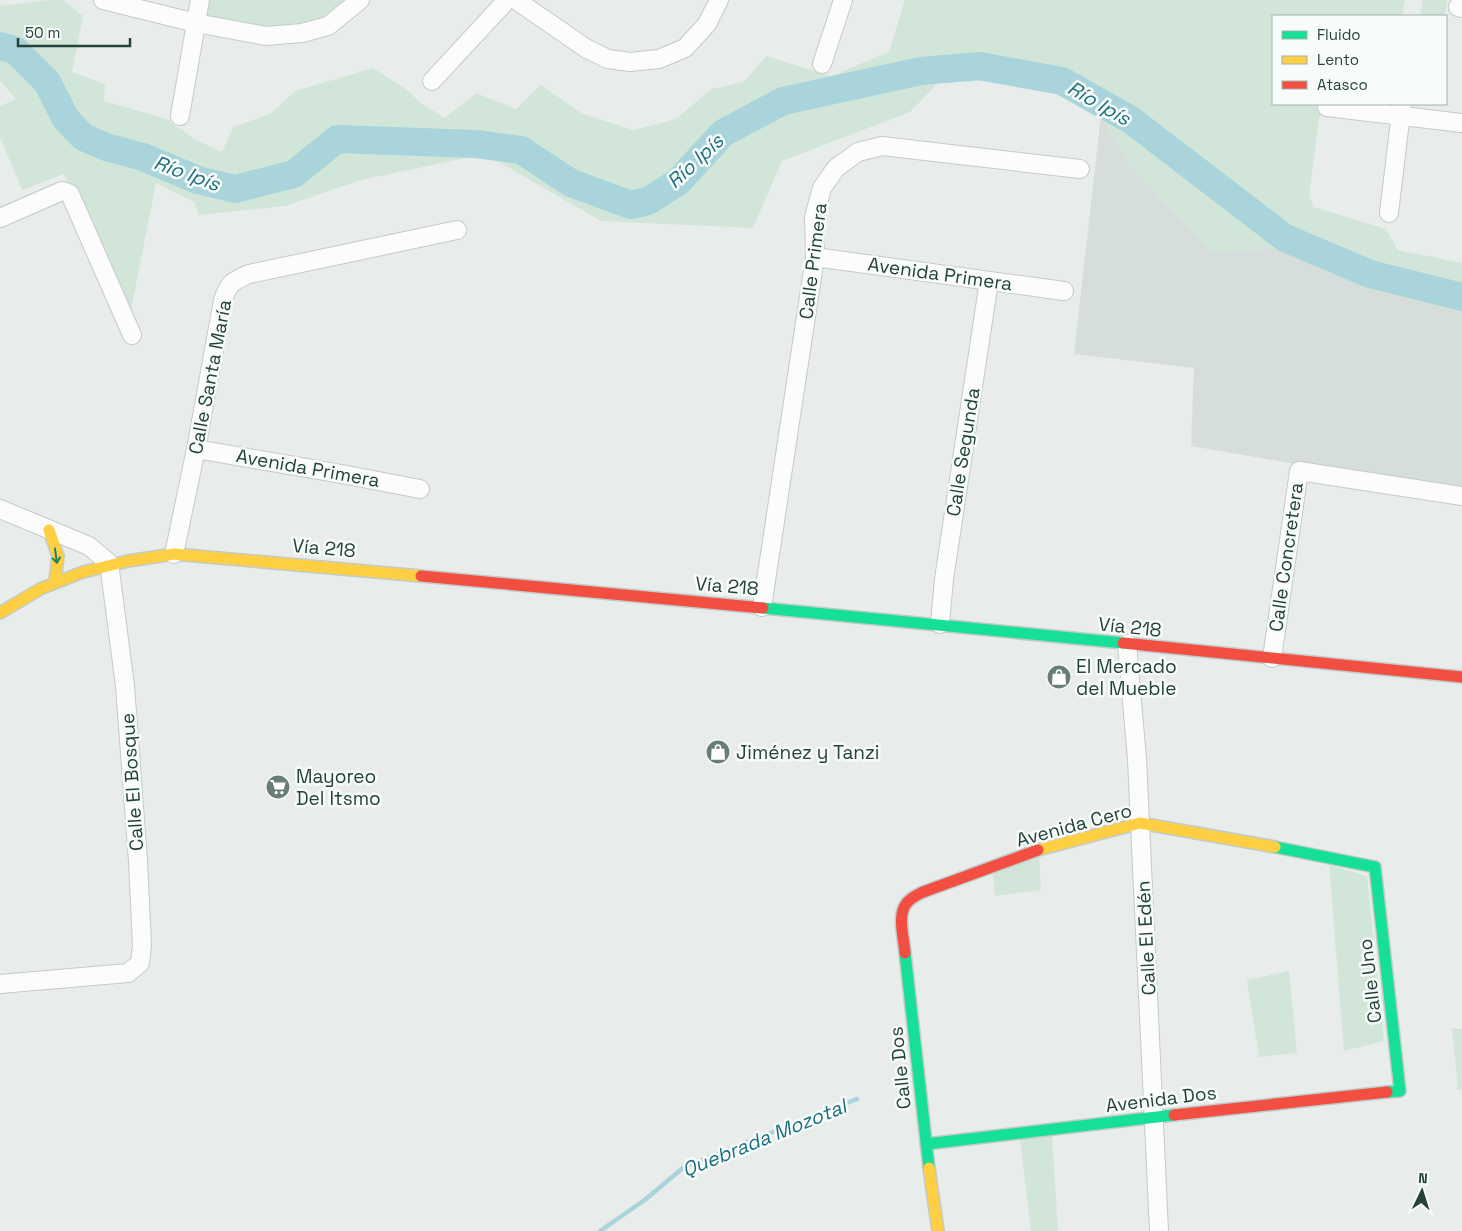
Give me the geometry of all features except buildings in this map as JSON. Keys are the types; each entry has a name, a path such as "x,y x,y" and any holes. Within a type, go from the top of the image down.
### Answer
{"main road":[{"path":"48,530 58,556 55,582"},
{"name":"Vía 218","path":"0,614 55,582 109,563 141,557 174,554 762,607 1462,677"},
{"name":"Avenida Cero","path":"906,901 923,892 1042,848 1140,823 1278,847 1375,867"},
{"name":"Calle Uno","path":"1375,867 1400,1090"},
{"name":"Calle Dos","path":"906,901 902,909 902,921 926,1144 938,1231"},
{"name":"Avenida Dos","path":"926,1144 1400,1090"}],"street":[{"path":"104,0 196,23 266,36 302,33 328,26 360,0"},
{"path":"180,116 200,0"},
{"path":"432,80 507,0"},
{"path":"516,0 588,49 608,58 630,62 659,59 685,48 707,24 720,0"},
{"path":"822,64 843,0"},
{"path":"1327,106 1401,110 1462,123"},
{"path":"1390,213 1401,110"},
{"name":"Calle Primera","path":"762,607 816,257 814,217 822,188 836,168 858,152 882,146 1080,169"},
{"path":"0,218 62,191 70,194 132,335"},
{"name":"Calle Santa María","path":"174,554 227,287 237,279 249,274 457,230"},
{"name":"Avenida Primera","path":"816,257 1064,291"},
{"name":"Calle Segunda","path":"940,624 944,578 989,281"},
{"name":"Avenida Primera","path":"196,449 329,471 420,489"},
{"name":"Calle Concretera","path":"1272,658 1299,471 1462,496"},
{"path":"0,509 89,546 109,563"},
{"name":"Calle El Bosque","path":"0,984 128,973 140,963 142,945 125,686 109,563"},
{"name":"Calle El Edén","path":"1127,644 1137,759 1159,1231"}],"shaded area":[{"path":"1101,115 1128,162 1212,253 1278,247 1361,282 1462,309 1462,489 1191,446 1194,368 1074,354"}],"green space":[{"path":"63,0 83,16 72,72 105,84 104,101 167,119 194,139 222,152 233,127 270,114 295,91 373,68 407,90 422,104 445,118 476,93 516,109 541,85 581,113 633,130 676,119 711,89 744,82 766,56 831,76 889,52 905,0 1405,0 1402,15 1272,15 1272,105 1321,105 1309,196 1314,207 1386,229 1398,250 1462,263 1462,309 1361,282 1278,247 1212,253 1128,162 1101,115 1069,92 1004,80 938,83 910,112 782,161 753,228 601,221 485,154 361,180 285,206 199,215 194,202 156,183 129,320 64,174 22,190 0,137 0,106 16,99 0,81 0,6"},
{"path":"208,0 348,0 314,23 301,28 280,29 205,17"},
{"path":"1423,0 1447,0 1445,15 1420,15"},
{"path":"1039,855 1041,890 995,896 993,871"},
{"path":"1329,865 1367,876 1384,1041 1344,1051"},
{"path":"1289,971 1297,1053 1259,1057 1247,980"},
{"path":"1452,1028 1462,1029 1462,1089 1458,1090"},
{"path":"1052,1135 1058,1231 1031,1231 1020,1139"}],"waterway":[{"name":"Río Ipís","path":"0,46 15,50 47,82 66,119 83,137 106,147 143,157 198,180 235,189 294,174 337,139 476,144 521,150 571,183 631,205 648,201 678,182 723,133 783,101 921,71 979,66 1062,81 1131,120 1285,238 1370,274 1462,297"},
{"name":"Quebrada Mozotal","path":"600,1231 646,1199 684,1167 857,1099"}],"traffic: fast":[{"path":"763,608 1123,643"},
{"path":"1275,847 1375,867 1400,1091 1387,1092"},
{"path":"905,953 929,1168"},
{"path":"926,1144 1174,1115"}],"traffic: slow":[{"path":"49,530 58,556 55,582"},
{"path":"0,613 40,589 83,572 128,561 174,554 421,576"},
{"path":"1038,850 1140,823 1275,847"},
{"path":"929,1168 938,1231"}],"traffic: jam":[{"path":"421,576 763,608"},
{"path":"1123,643 1462,677"},
{"path":"905,953 902,915 903,909 912,898 923,892 1038,850"},
{"path":"1174,1115 1387,1092"}],"place":[{"name":"El Mercado del Mueble","path":"1059,677"},
{"name":"Jiménez y Tanzi","path":"718,752"},
{"name":"Mayoreo Del Itsmo","path":"278,787"}]}
